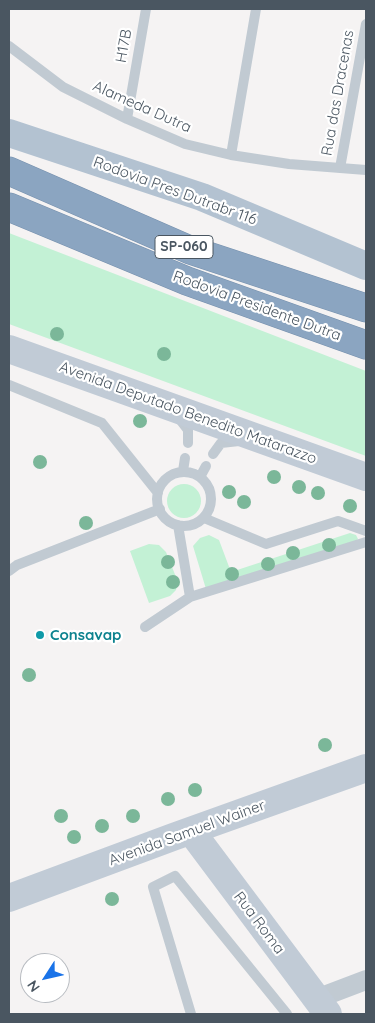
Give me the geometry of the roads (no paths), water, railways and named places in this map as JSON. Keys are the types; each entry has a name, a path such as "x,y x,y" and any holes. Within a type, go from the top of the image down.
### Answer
{"highway":[{"name":"Rodovia Presidente Dutra","path":"9,170 190,250 366,308"},
{"name":"Rodovia Presidente Dutra","path":"9,207 187,281 366,345"}],"main road":[{"name":"Rodovia Pres Dutrabr 116","path":"9,133 202,197 366,266"},
{"name":"Avenida Deputado Benedito Matarazzo","path":"9,349 366,477"},
{"name":"Avenida Samuel Wainer","path":"9,898 366,768"},
{"name":"Rua Roma","path":"191,831 322,1007"}],"street":[{"path":"322,1007 366,980"}],"lane":[{"name":"H17B","path":"127,119 146,9"},
{"path":"231,154 256,9"},
{"name":"Rua das Dracenas","path":"340,168 366,24"},
{"name":"Alameda Dutra","path":"9,46 63,87 127,119 185,144 289,164 366,170"},
{"path":"9,385 102,422 158,493"},
{"path":"150,399 178,418 188,430 188,443"},
{"path":"213,454 221,443 234,440 266,441"},
{"path":"183,471 185,458"},
{"path":"200,477 206,466"},
{"path":"183,471 200,477 207,484 211,492 211,501 209,510 204,518 188,526 178,526 164,517 157,501 162,484 174,474 183,471"},
{"path":"9,571 17,565 160,510"},
{"path":"204,518 266,544 338,521 366,530"},
{"path":"178,526 190,597"},
{"path":"145,627 190,597 366,542"},
{"path":"191,1014 153,887 175,876 287,1014"}],"place":[{"name":"Consavap","path":"40,635"}]}
